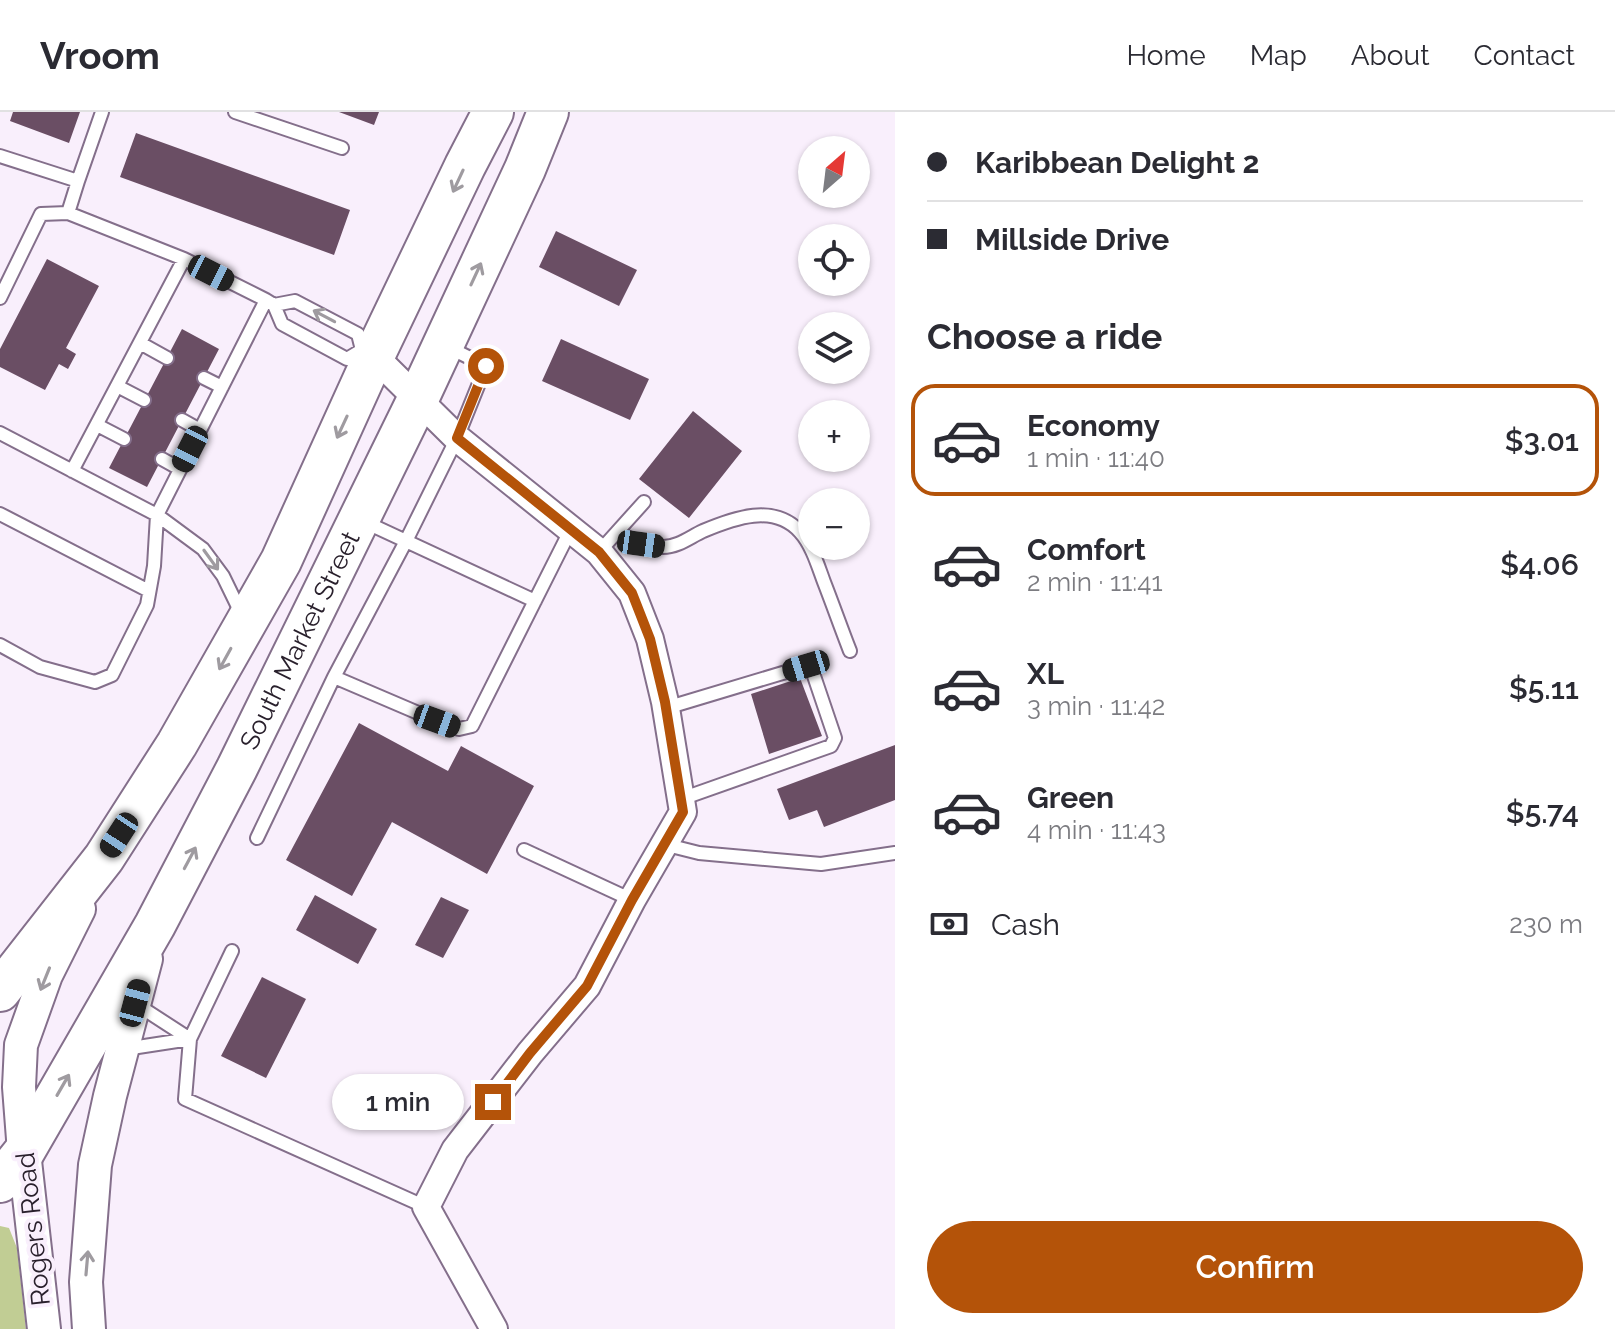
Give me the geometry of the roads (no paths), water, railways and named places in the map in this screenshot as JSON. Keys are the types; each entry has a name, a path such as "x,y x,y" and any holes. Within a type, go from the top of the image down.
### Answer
{"main road":[{"name":"South Market Street","path":"0,991 104,858 177,744 281,561 368,353 493,112"},
{"name":"South Market Street","path":"12,1167 155,925 237,768 418,399 525,169 548,112"}],"street":[{"path":"368,353 457,438 599,552 632,593 650,639 666,708 683,812 587,986 455,1150 426,1207 494,1329"},
{"name":"Rogers Road","path":"44,1329 12,1167 21,1045 46,975 104,858"},
{"name":"Rogers Road","path":"89,1329 86,1282 95,1165 155,925"}],"lane":[{"path":"68,213 102,112"},
{"path":"235,112 342,148"},
{"path":"0,156 78,181"},
{"path":"0,298 41,214 68,213 184,259 270,303 295,301 358,334 368,353 347,359 337,354 282,324 270,303"},
{"path":"72,471 184,259"},
{"path":"0,645 40,667 95,682 112,675 147,605 154,566 157,515 222,387 270,303"},
{"path":"140,343 167,358"},
{"path":"257,838 334,677 457,438 486,366 444,344"},
{"path":"204,378 222,387"},
{"path":"117,386 144,400"},
{"path":"182,420 200,430"},
{"path":"97,425 124,439"},
{"path":"0,433 157,515 203,549 223,576 246,622"},
{"path":"162,459 180,469"},
{"path":"599,552 644,502"},
{"path":"0,514 149,591"},
{"path":"617,532 641,544 664,547 735,519 765,514 786,520 802,533 815,558 850,651"},
{"path":"359,519 535,601"},
{"path":"334,677 459,729 472,726 570,531"},
{"path":"666,708 806,666 813,673 835,738 831,746 681,799"},
{"path":"663,844 699,853 821,864 895,853"},
{"path":"524,850 632,900"},
{"path":"232,951 190,1039 185,1099 426,1207"},
{"path":"135,1003 190,1039"},
{"path":"122,1050 190,1039"}]}
